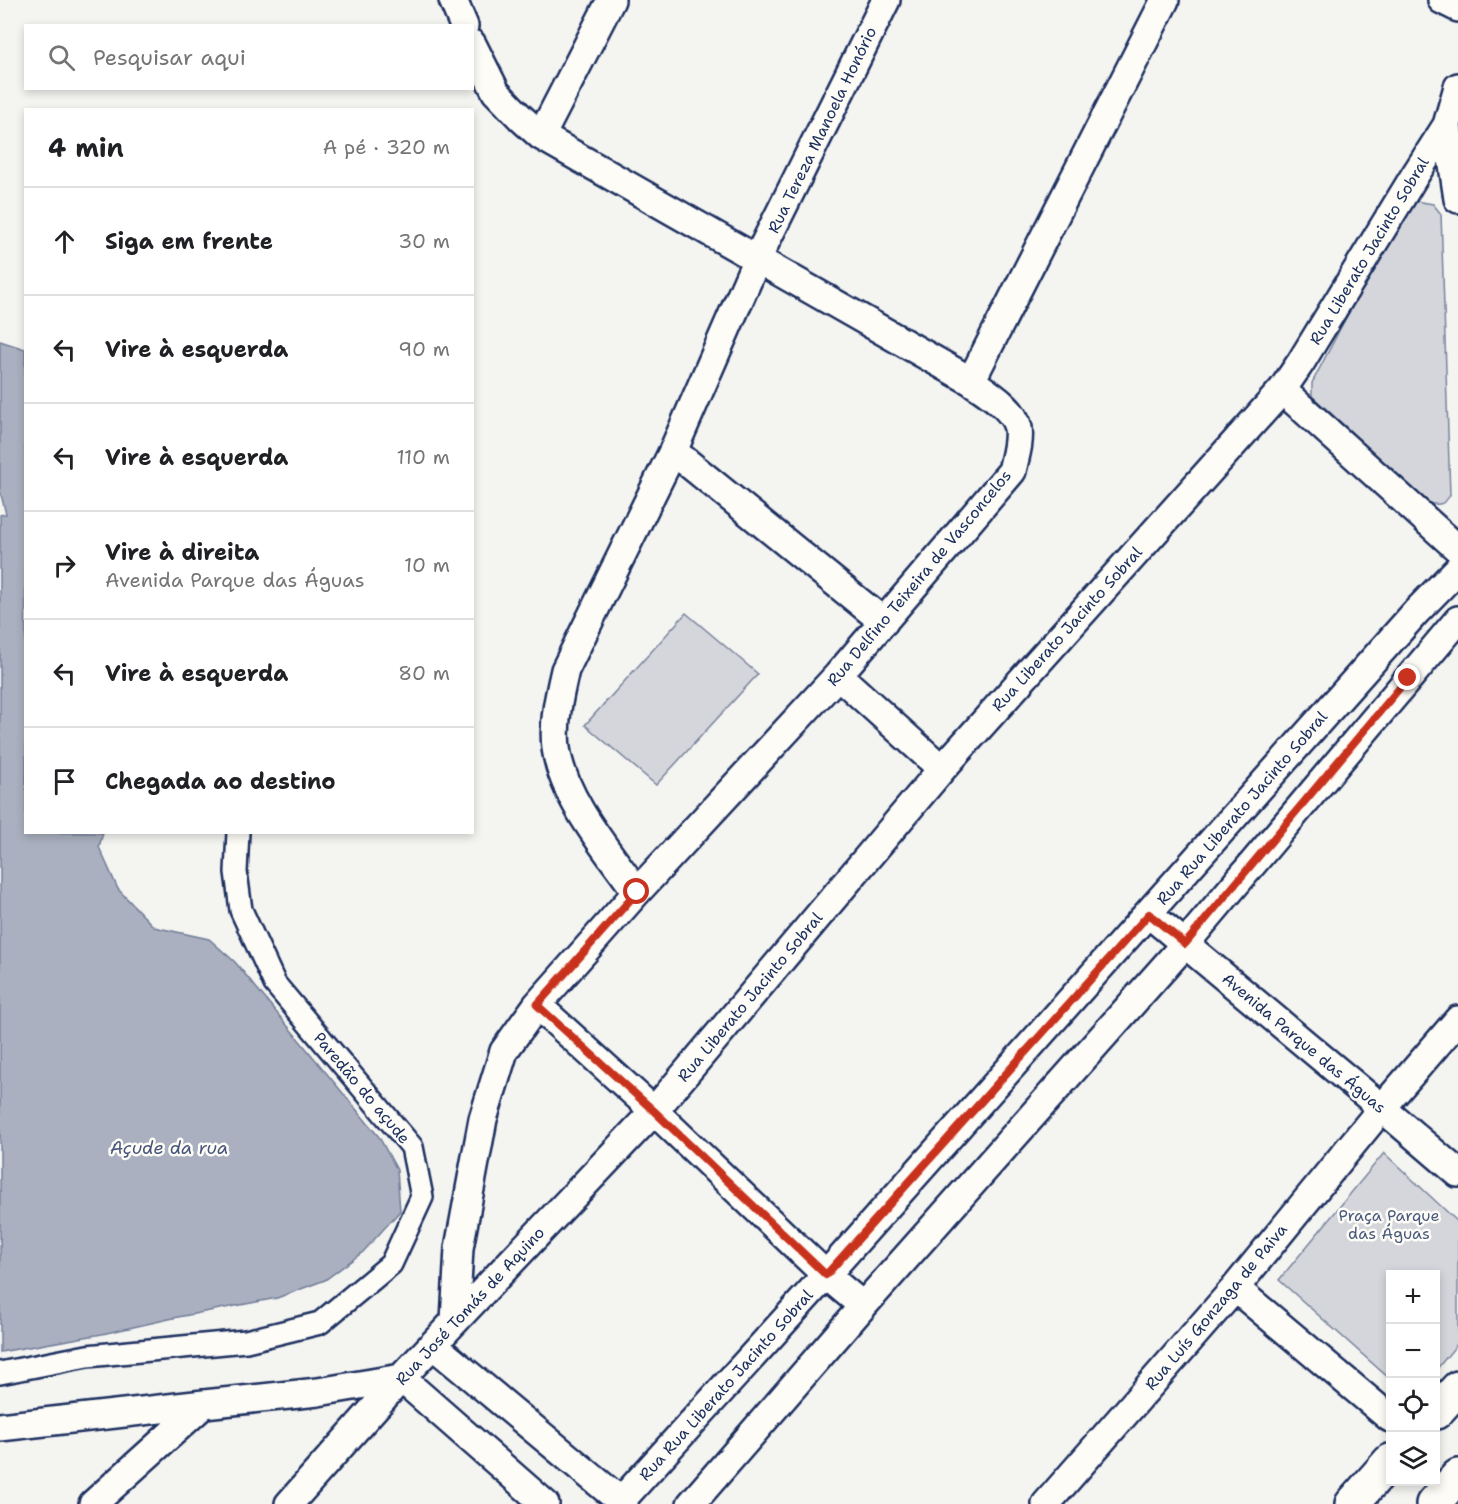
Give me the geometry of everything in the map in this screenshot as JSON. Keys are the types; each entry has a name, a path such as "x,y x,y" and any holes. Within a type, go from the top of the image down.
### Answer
{"main road":[{"path":"1440,1408 1458,1388"},
{"path":"1352,1504 1386,1466"},
{"path":"1433,1504 1458,1476"}],"street":[{"path":"453,0 463,24"},
{"path":"541,136 610,0"},
{"name":"Rua Tereza Manoela Honório","path":"637,892 585,818 567,783 556,748 556,707 565,670 673,451 757,259 886,0"},
{"path":"474,48 496,92 541,136 971,381 1165,0"},
{"path":"1442,0 1458,8"},
{"path":"1458,87 1448,124 1458,199"},
{"name":"Rua Liberato Jacinto Sobral","path":"654,1111 942,769 1282,390 1302,362 1415,174 1448,124"},
{"name":"Rua Delfino Teixeira de Vasconcelos","path":"455,1321 459,1248 483,1119 504,1051 537,1005 637,892 838,675 1012,471 1018,447 1018,426 1009,412 994,397 971,381"},
{"path":"1282,390 1458,549"},
{"path":"673,451 884,622"},
{"name":"Rua Rua Liberato Jacinto Sobral","path":"621,1503 1149,914 1416,612 1458,569"},
{"path":"691,1504 863,1306 1185,944 1458,620"},
{"path":"838,675 942,769"},
{"name":"Paredão do açude","path":"0,1373 87,1356 246,1341 320,1323 391,1264 422,1197 412,1147 275,984 241,910 236,872 238,834"},
{"name":"Avenida Parque das Águas","path":"1149,914 1458,1173"},
{"path":"537,1005 654,1111 826,1275 863,1306"},
{"name":"Rua Luís Gonzaga de Paiva","path":"1046,1504 1235,1288 1382,1108 1458,1020"},
{"name":"Rua José Tomás de Aquino","path":"289,1504 401,1378 654,1111"},
{"path":"1235,1288 1386,1415"},
{"path":"433,1345 621,1503"},
{"path":"0,1427 318,1392 401,1378 545,1504"},
{"path":"93,1504 204,1404"}],"green space":[{"path":"1415,201 1433,204 1441,214 1450,495 1439,504 1429,503 1312,396 1312,383 1402,210"},
{"path":"686,613 758,674 656,785 585,725"},
{"name":"Praça Parque das Águas","path":"1384,1153 1458,1222 1458,1343 1440,1365 1440,1270 1386,1270 1386,1375 1279,1280"}],"water":[{"name":"Açude da rua","path":"0,341 24,349 24,834 103,834 99,847 118,889 154,927 209,939 235,962 379,1137 397,1170 400,1211 363,1252 325,1280 277,1298 102,1334 0,1352 0,515 6,514 0,491"}],"route":[{"path":"637,892 537,1005 654,1111 826,1275 1149,914 1185,944 1408,678"}]}
